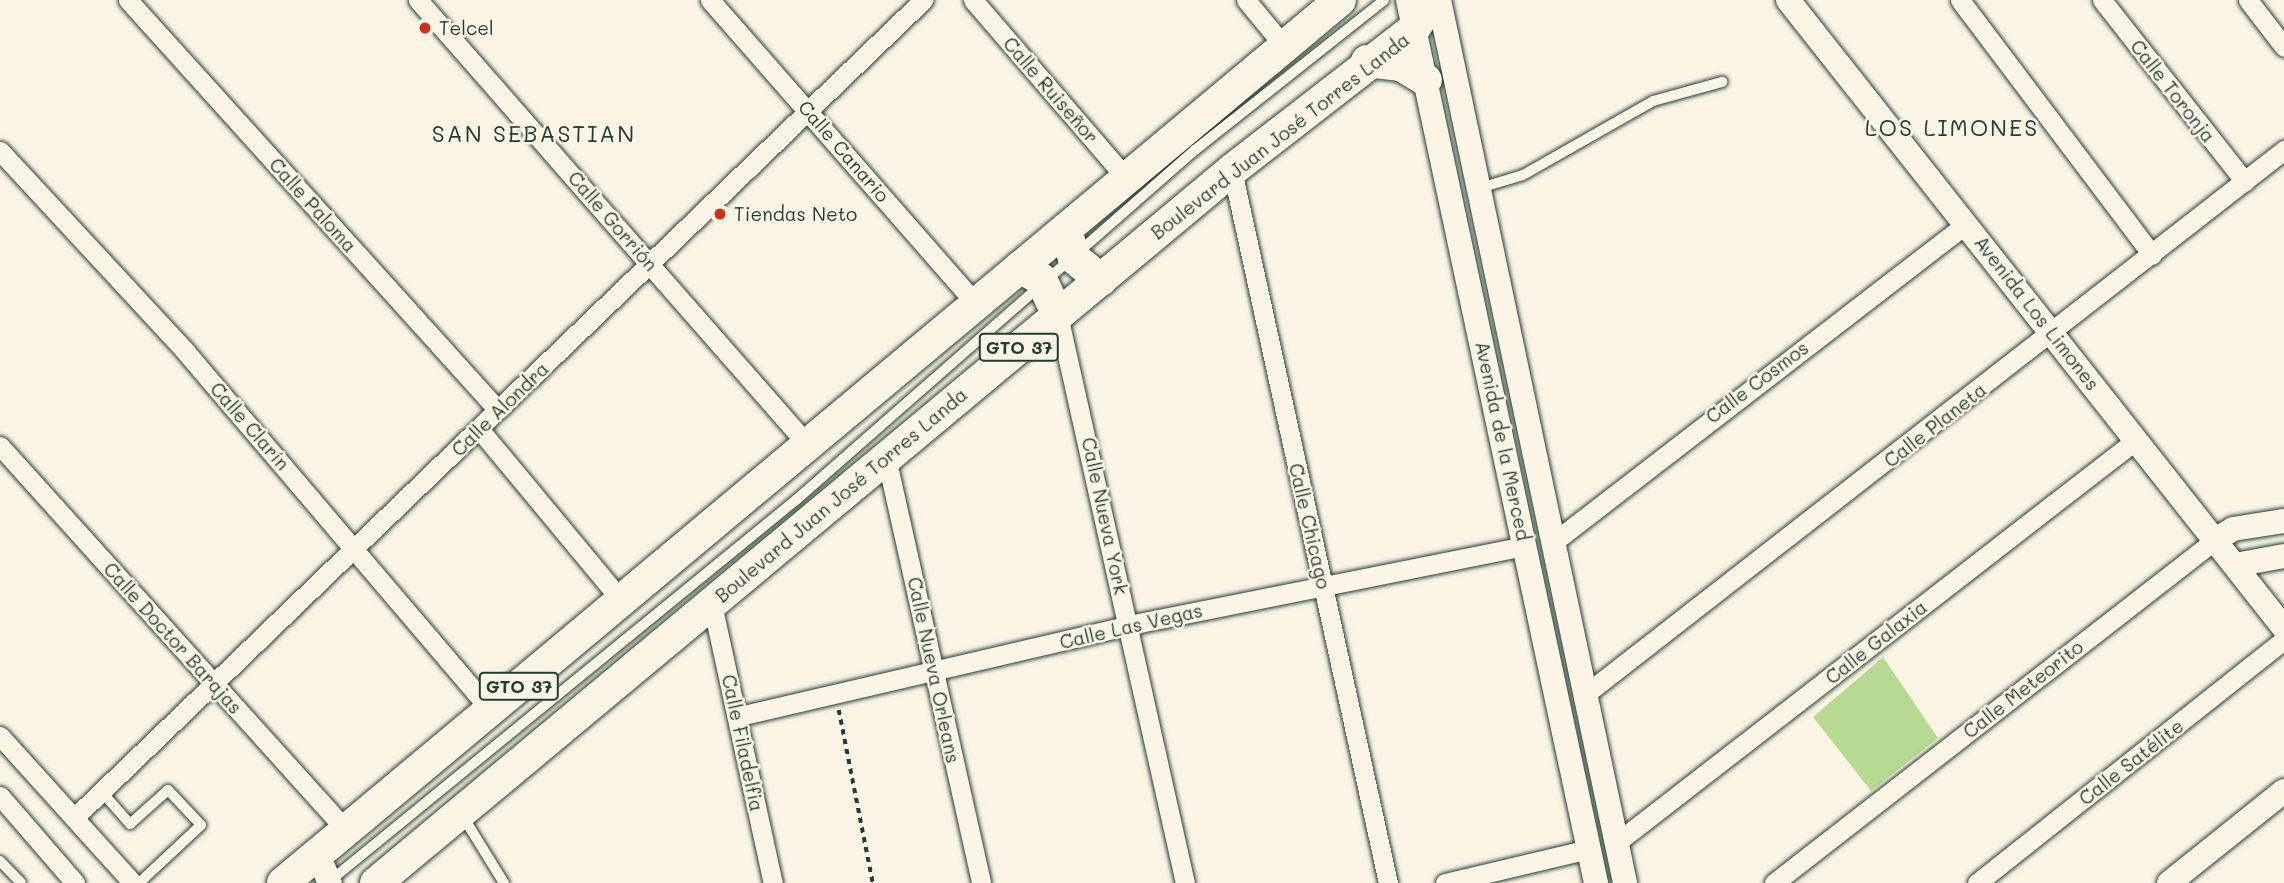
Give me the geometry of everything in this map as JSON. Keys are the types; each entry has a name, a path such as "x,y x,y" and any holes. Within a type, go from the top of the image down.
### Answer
{"main road":[{"name":"GTO 37","path":"312,877 346,830 622,601 806,443 1020,267 1070,244 1128,180 1340,0"},
{"name":"Boulevard Juan José Torres Landa","path":"376,883 887,457 1052,301 1101,280 1367,61 1411,15 1436,0"},
{"path":"1367,61 1401,65 1426,80"},
{"path":"1070,244 1101,280"},
{"path":"1020,267 1052,301"}],"street":[{"name":"Calle Paloma","path":"128,0 498,410"},
{"name":"Calle Gorrión","path":"418,0 806,443"},
{"name":"Calle Canario","path":"710,0 976,304"},
{"name":"Calle Alondra","path":"75,817 923,0"},
{"name":"Calle Ruiseñor","path":"973,0 1128,180"},
{"path":"1246,0 1284,46"},
{"name":"Avenida de la Merced","path":"1436,0 1480,188 1551,544 1625,883"},
{"name":"Avenida Los Limones","path":"1788,0 2054,333 2284,628"},
{"path":"1959,0 2152,255"},
{"name":"Calle Toronja","path":"2102,0 2245,182"},
{"path":"2248,0 2284,47"},
{"name":"Avenida de la Merced","path":"1411,15 1596,883"},
{"name":"Calle Planeta","path":"1583,696 2054,333 2284,150"},
{"name":"Calle Clarín","path":"0,151 356,548 491,709"},
{"name":"Calle Chicago","path":"1233,170 1388,883"},
{"name":"Calle Cosmos","path":"1551,544 1966,224"},
{"name":"Calle Nueva York","path":"1052,301 1129,625 1185,883"},
{"path":"480,429 622,601"},
{"name":"Calle Galaxia","path":"1616,843 2136,440"},
{"name":"Calle Doctor Barajas","path":"0,446 346,830"},
{"name":"Calle Nueva Orleans","path":"887,457 981,883"},
{"name":"Calle Meteorito","path":"1774,883 2215,540 2232,529 2284,522"},
{"name":"Calle Las Vegas","path":"739,716 935,673 1129,625 1525,546"},
{"path":"2235,565 2284,556"},
{"name":"Calle Filadelfia","path":"712,604 739,716 773,883"},
{"name":"Calle Satélite","path":"1978,883 2284,640"},
{"path":"0,736 132,883"},
{"path":"2169,883 2284,791"},
{"path":"0,796 75,883"},
{"path":"1445,883 1589,849"}],"lane":[{"path":"312,877 1052,301 1070,244 1195,150 1384,0"},
{"path":"1480,188 1523,175 1653,101 1722,82"},
{"path":"101,791 130,824 168,790 201,825 139,883"},
{"path":"460,813 505,883"},
{"path":"0,861 21,883"}],"path":[{"path":"836,696 873,883"}],"green space":[{"path":"1883,657 1938,738 1871,791 1813,717"}],"place":[{"name":"Telcel","path":"425,28"},
{"name":"Tiendas Neto","path":"720,214"}],"district":[{"name":"LOS LIMONES","path":"1952,127"},
{"name":"SAN SEBASTIAN","path":"534,133"}]}
